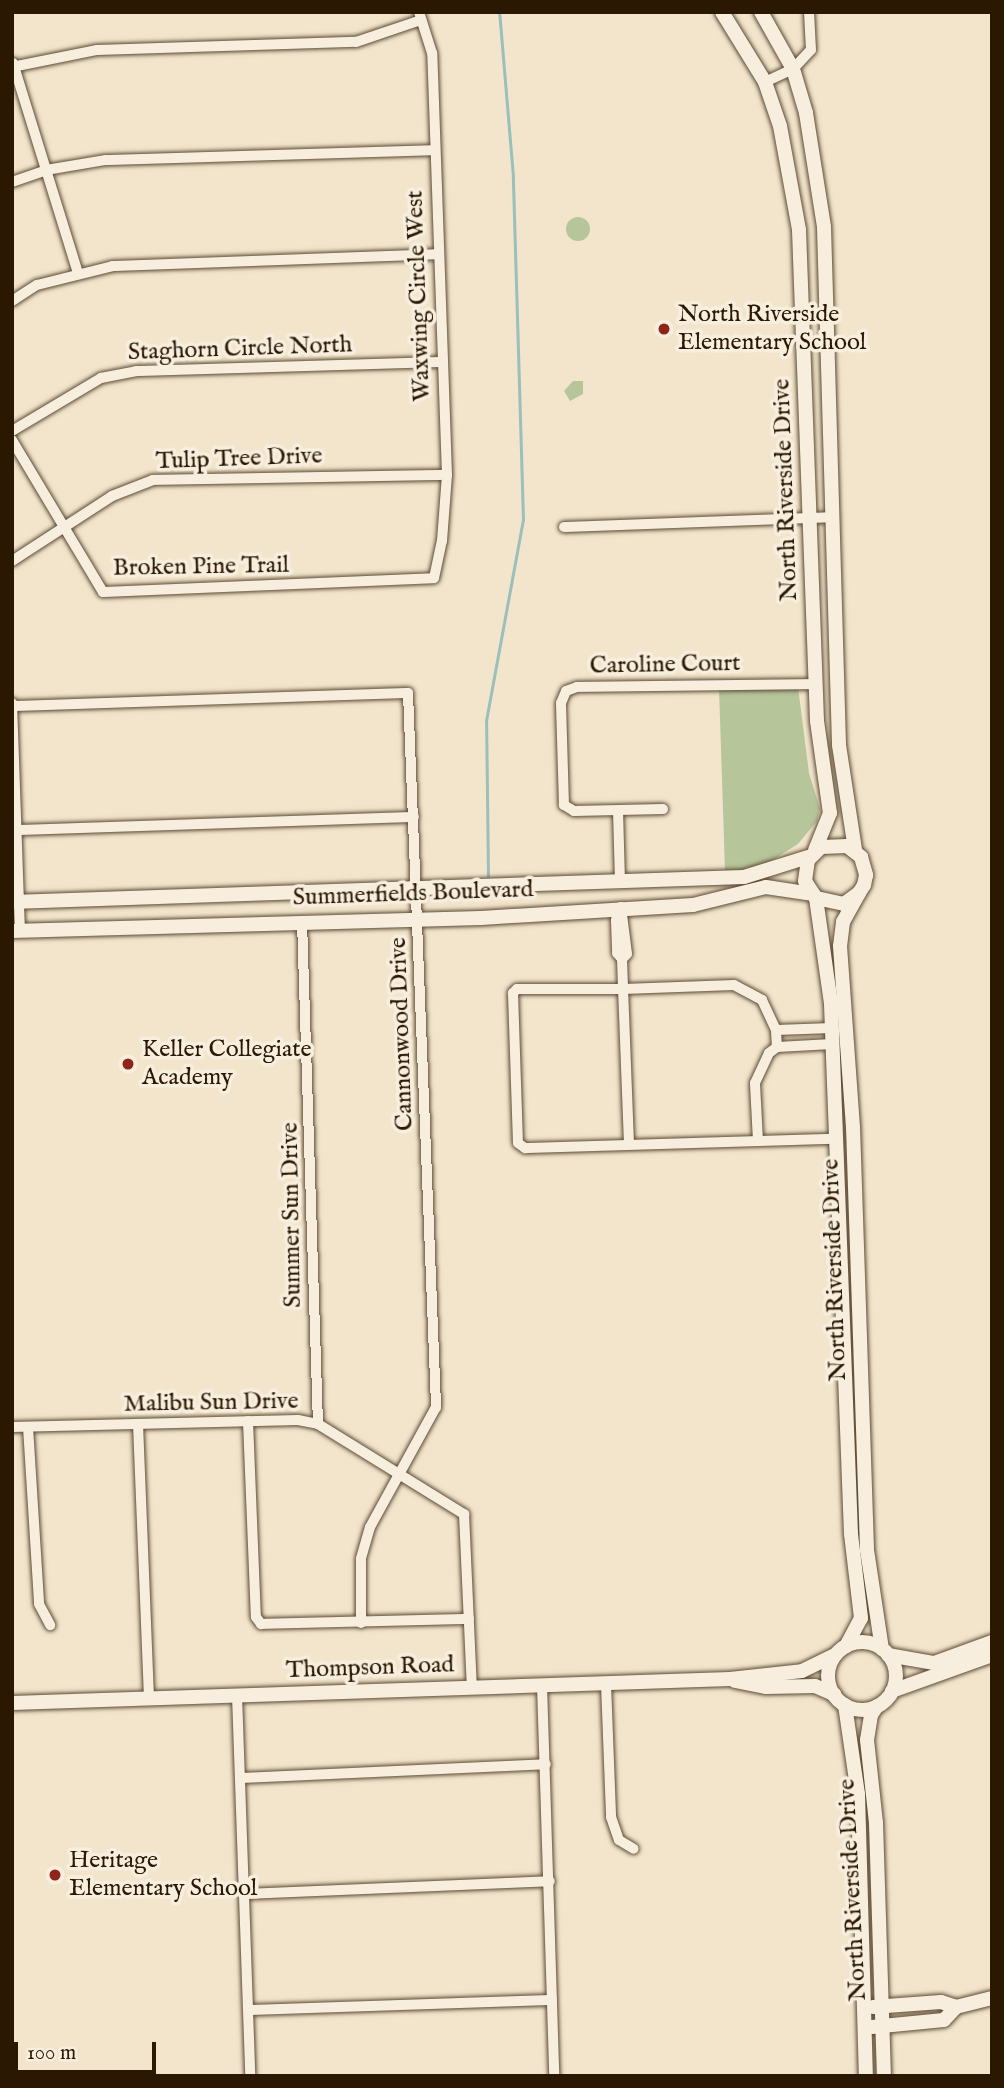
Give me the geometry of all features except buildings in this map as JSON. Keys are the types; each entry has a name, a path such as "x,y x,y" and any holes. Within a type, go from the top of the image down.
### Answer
{"main road":[{"name":"North Riverside Drive","path":"722,12 765,82 780,126 800,230 816,684 830,813 805,870 815,896 832,1028 852,1551 861,1618 828,1674 834,1695"},
{"name":"North Riverside Drive","path":"761,12 793,69 806,113 824,227 839,746 855,850 866,876 843,922 840,946 851,1089 867,1550 885,1652 895,1669 892,1691 871,1715 867,1740 876,1823 884,2076"},
{"path":"813,854 830,844 855,850"},
{"name":"Summerfields Boulevard","path":"16,902 744,877 813,854"},
{"path":"620,882 621,907"},
{"name":"Summerfields Boulevard","path":"16,931 418,918 693,905 766,887 815,896"},
{"path":"815,896 834,905 859,893"},
{"path":"844,1343 860,1342"},
{"path":"840,1651 864,1642 885,1652 934,1663 992,1642"},
{"name":"Thompson Road","path":"12,1703 730,1679 802,1671 840,1651"},
{"path":"892,1691 992,1655"},
{"name":"Thompson Road","path":"730,1679 766,1687 815,1686 834,1695"},
{"path":"834,1695 845,1705 861,1710 877,1706"},
{"name":"North Riverside Drive","path":"845,1705 858,1794 866,2076"},
{"path":"865,2007 941,2002 956,2007 992,1998"},
{"path":"865,2027 944,2020 956,2007"}],"street":[{"path":"765,82 793,69 811,50 809,12"},
{"path":"78,273 13,65 97,50 356,42 420,16"},
{"name":"Waxwing Circle West","path":"420,16 432,53 447,475 442,541 434,578"},
{"path":"12,182 46,170 106,160 435,150"},
{"path":"12,301 37,285 113,266 439,254"},
{"name":"Staghorn Circle North","path":"12,431 101,378 136,371 443,362"},
{"name":"Broken Pine Trail","path":"12,440 103,592 434,578"},
{"name":"Tulip Tree Drive","path":"12,561 67,528 112,496 153,480 447,475"},
{"path":"564,527 832,517"},
{"name":"Caroline Court","path":"663,809 574,811 564,805 561,703 570,688 816,684"},
{"name":"Cannonwood Drive","path":"13,704 408,693 436,1407 402,1474 370,1527 361,1559 361,1623"},
{"path":"13,704 17,830 16,931"},
{"path":"618,810 620,882"},
{"path":"17,830 414,817"},
{"path":"621,907 616,920 617,953 622,959 629,1144"},
{"name":"Summer Sun Drive","path":"302,921 318,1424"},
{"path":"758,1141 755,1083 759,1067 777,1046 776,1030 762,1000 734,985 517,989 513,993 515,1137 525,1148 837,1139"},
{"path":"776,1030 832,1028"},
{"path":"777,1046 832,1044"},
{"path":"248,1421 256,1617 261,1624 469,1619"},
{"name":"Malibu Sun Drive","path":"12,1427 248,1421 318,1424 464,1514 472,1687"},
{"path":"138,1424 149,1698"},
{"path":"28,1427 39,1604 50,1625"},
{"path":"606,1684 611,1817 619,1840 634,1849"},
{"path":"542,1685 554,2076"},
{"path":"237,1695 250,2076"},
{"path":"241,1778 545,1764"},
{"path":"244,1894 550,1881"},
{"path":"248,2010 552,2000"}],"green space":[{"path":"573,217 583,217 590,224 590,234 583,241 573,241 566,234 566,224"},
{"path":"573,381 583,381 583,394 570,401 564,391"},
{"path":"798,687 809,773 820,809 817,821 798,844 771,861 750,870 725,870 719,689"}],"waterway":[{"path":"488,876 486,721 523,520 513,177 499,12"}],"place":[{"name":"North Riverside Elementary School","path":"664,329"},
{"name":"Keller Collegiate Academy","path":"128,1064"},
{"name":"Heritage Elementary School","path":"55,1875"}]}
